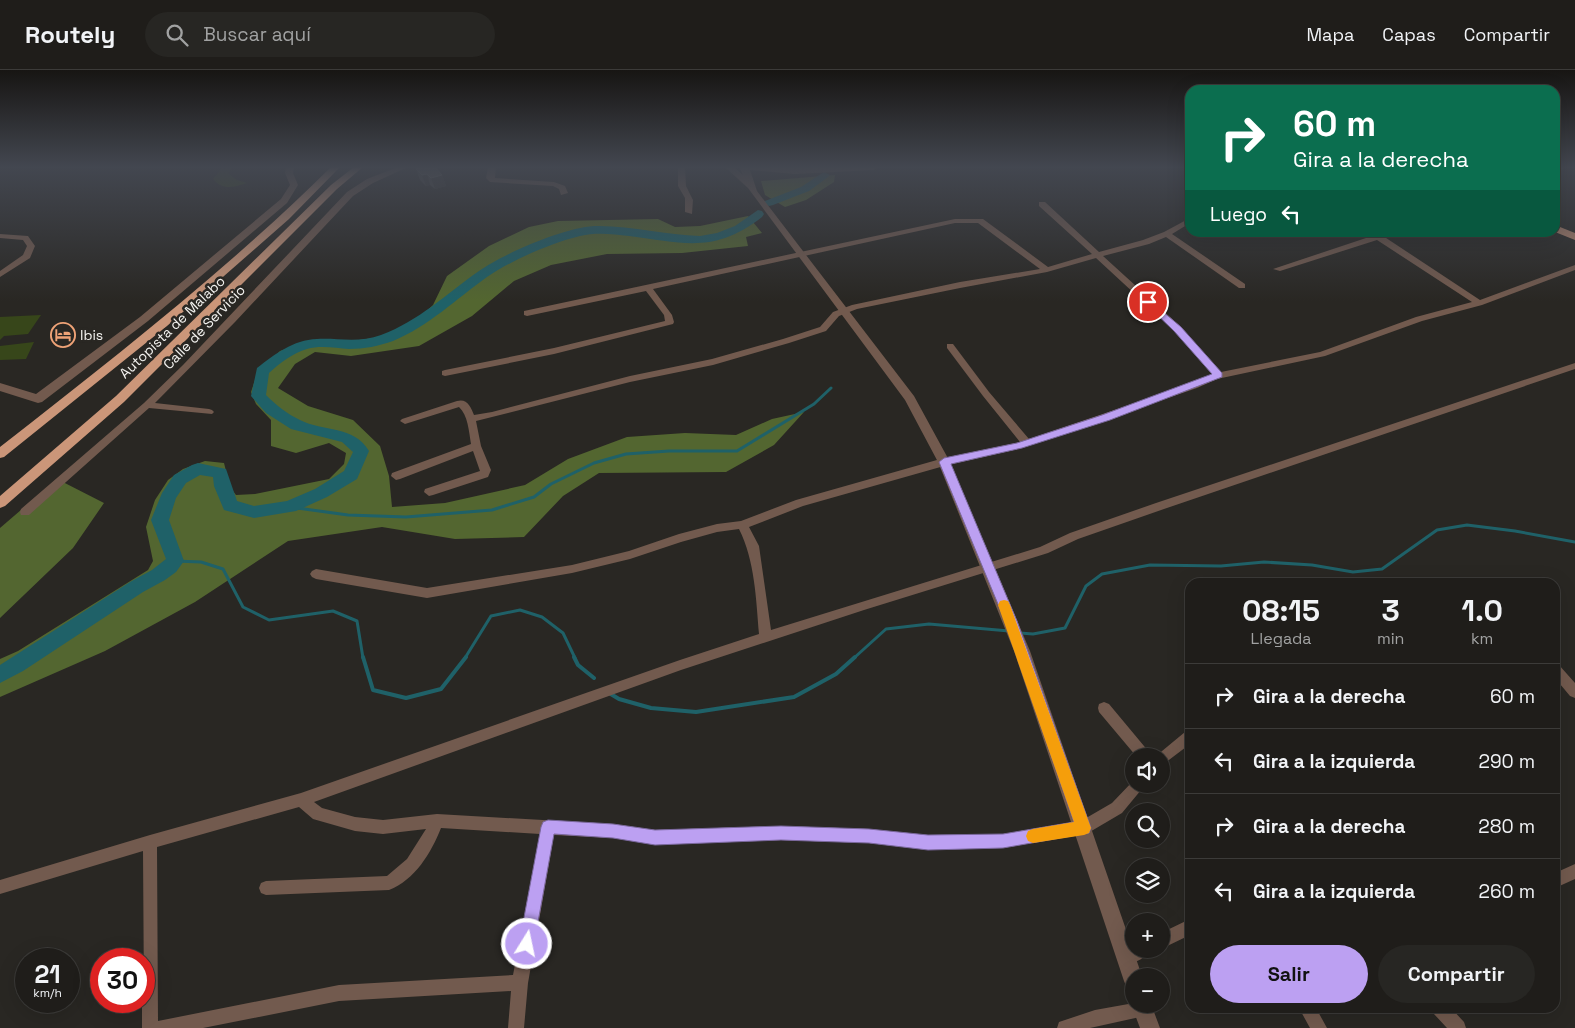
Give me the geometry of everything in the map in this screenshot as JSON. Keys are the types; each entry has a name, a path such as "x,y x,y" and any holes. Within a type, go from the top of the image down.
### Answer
{"highway":[{"name":"Autopista de Malabo","path":"0,454 163,324 291,212"},
{"name":"Autopista de Malabo","path":"0,504 120,399 309,212"}],"main road":[{"path":"1560,230 1575,237"}],"street":[{"path":"0,387 38,399 144,319 272,212"},
{"name":"Calle de Servicio","path":"25,512 147,404 232,320 333,212"},
{"path":"770,212 910,399 944,462 1011,621 1084,828 1125,955"},
{"path":"1050,212 1178,329 1218,375"},
{"path":"526,313 955,221 975,220 984,223 1047,270"},
{"path":"471,418 492,415 630,379 713,362 823,329 836,314 844,310 926,291 1047,270 1054,266 1168,234 1185,223"},
{"path":"1168,234 1242,286"},
{"path":"0,236 25,238 31,246 26,256 0,275"},
{"path":"1277,269 1368,237"},
{"path":"1377,237 1479,303"},
{"path":"316,574 427,593 553,573 630,555 707,531 742,525 800,503 944,462 995,452 1106,417 1218,375 1232,374 1322,354 1419,319 1479,303 1575,267"},
{"path":"445,373 554,352 670,322 668,315 648,288"},
{"path":"950,346 986,394 1026,442"},
{"path":"0,887 150,842 302,800 680,666 864,605 1044,550 1074,536 1575,366"},
{"path":"405,421 460,403 466,407 471,418 476,446 486,470 484,474 429,492"},
{"path":"147,404 209,412"},
{"path":"396,476 476,446"},
{"path":"742,525 753,546 766,638"},
{"path":"1560,675 1575,692"},
{"path":"1104,708 1137,748"},
{"path":"1170,753 1185,740"},
{"path":"302,800 318,814 355,824 383,827 437,821 613,831 655,837 781,833 869,836 928,843 1003,841 1084,828 1117,808 1131,793"},
{"path":"266,888 389,883 404,874 430,840 437,821"},
{"path":"516,1028 520,983 548,827"},
{"path":"150,842 150,1028"},
{"path":"1560,878 1575,871"},
{"path":"1170,937 1185,929"},
{"path":"1126,958 1129,968"},
{"path":"162,1028 339,993 520,983"},
{"path":"1065,1028 1125,1010"},
{"path":"1145,1013 1150,1028"},
{"path":"1309,1013 1319,1028"},
{"path":"1444,1013 1458,1028"}],"green space":[{"path":"748,216 762,233 746,237 748,246 682,253 607,254 551,265 514,281 472,316 419,346 351,356 315,352 295,364 278,388 308,406 353,420 380,446 389,476 392,507 445,503 525,485 568,459 627,437 685,433 736,435 772,419 804,412 774,445 726,472 599,473 563,496 524,537 455,539 382,527 288,541 195,602 105,651 0,697 0,659 18,651 148,570 153,561 146,527 155,500 168,480 183,469 205,461 224,463 230,487 236,495 255,494 329,479 344,464 346,453 329,443 296,453 271,446 271,420 256,404 251,392 257,374 280,351 313,340 359,340 388,336 412,325 433,305 447,276 489,246 529,227 558,221 658,219 675,227 700,226"},
{"path":"41,315 28,334 4,336 0,340 0,317"},
{"path":"34,342 26,359 0,360 0,346"},
{"path":"57,479 104,503 73,548 0,618 0,528"}],"waterway":[{"path":"0,675 136,587 158,575 175,561 160,520 168,497 180,479 198,469 220,473 222,486 230,506 254,512 290,507 321,493 351,475 361,451 347,438 296,425 271,409 258,396 262,371 288,352 295,348 318,343 349,345 372,343 396,334 431,314 483,274 513,258 569,235 595,230 700,240 720,236 739,228 758,214"},
{"path":"290,507 348,515 406,517 492,510 534,497 551,484 594,463 626,454 669,451 737,451 814,404 831,388"},
{"path":"1020,633 1033,634 1065,628 1086,586 1102,574 1150,565 1221,566 1264,562 1312,565 1353,572 1382,569 1437,530 1467,525 1515,531 1575,542"},
{"path":"175,561 201,562 223,569 243,607 269,620 333,611 357,621 363,658"},
{"path":"465,658 491,616 520,610 542,617 563,633 575,658"},
{"path":"854,658 886,629 929,624 1009,631"},
{"path":"363,657 373,690 406,698 441,689 466,657"},
{"path":"574,657 578,665 594,678"},
{"path":"609,693 619,699 651,708 696,712 794,697 836,674 855,657"}],"slow traffic":[{"path":"1004,605 1084,828 1033,836"}],"place":[{"name":"Ibis","path":"63,335"}],"route":[{"path":"527,944 548,827 613,831 655,837 781,833 869,836 928,843 1003,841 1084,828 1011,621 944,462 1018,446 1194,386 1205,379 1218,375 1178,329 1148,302"}]}
